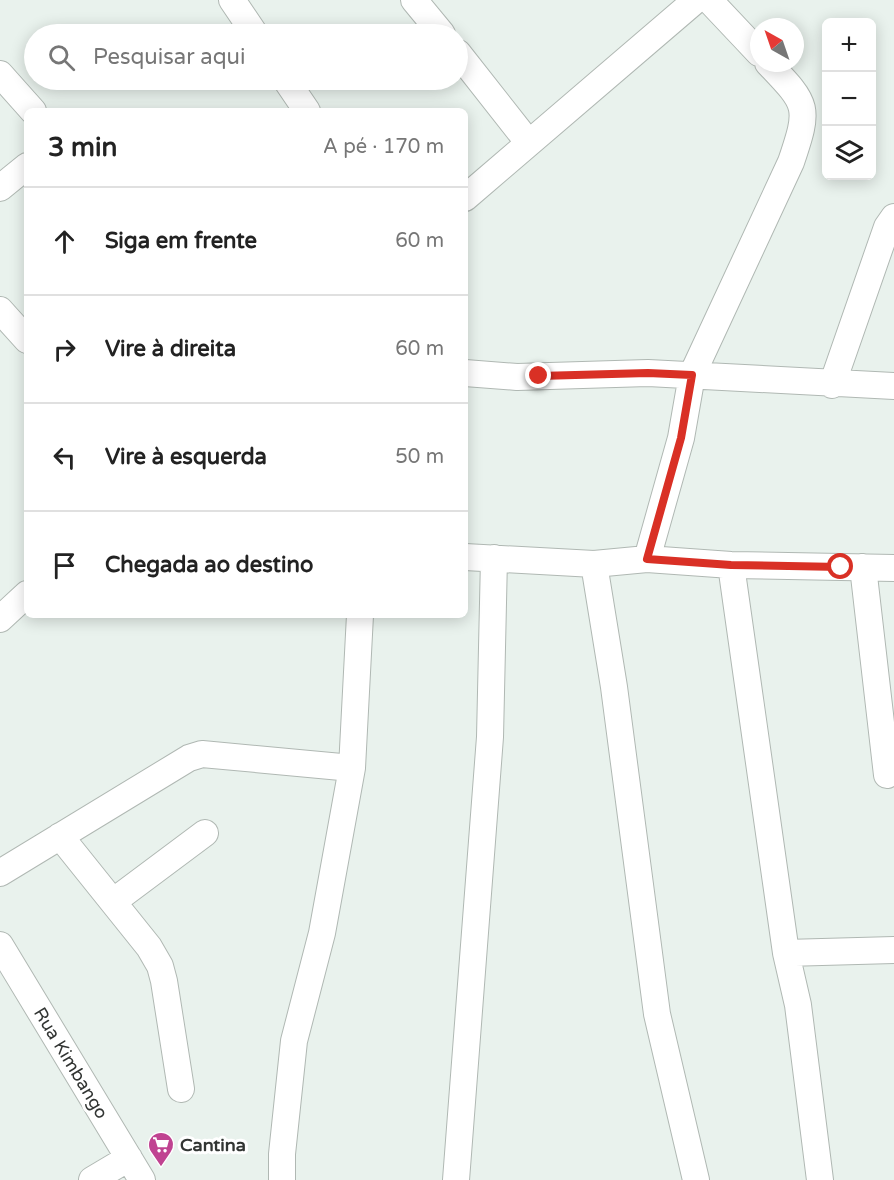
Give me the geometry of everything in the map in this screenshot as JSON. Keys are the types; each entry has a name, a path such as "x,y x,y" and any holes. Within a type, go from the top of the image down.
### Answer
{"street":[{"path":"232,0 248,24"},
{"path":"414,0 434,24"},
{"path":"468,195 696,0"},
{"path":"709,0 750,43"},
{"path":"468,66 528,142"},
{"path":"647,559 681,438 692,375 791,162 801,133 804,117 798,94 777,72"},
{"path":"0,74 30,108"},
{"path":"293,90 305,108"},
{"path":"0,188 24,168"},
{"path":"832,385 887,227 894,217"},
{"path":"0,310 24,337"},
{"path":"468,373 517,377 594,373 692,375 832,385 894,386"},
{"path":"468,557 594,564 647,559 731,565 894,568"},
{"path":"456,1180 490,737 494,558"},
{"path":"594,564 614,687 657,1014 696,1180"},
{"path":"731,565 786,953 798,1005 820,1180"},
{"path":"863,567 887,775"},
{"path":"0,619 24,597"},
{"path":"282,1180 282,1154 294,1041 322,933 352,768 360,618"},
{"path":"0,873 189,758 202,754 352,768"},
{"path":"114,901 205,833"},
{"path":"60,836 114,901 149,947 160,966 181,1089"},
{"name":"Rua Kimbango","path":"0,945 142,1180"},
{"path":"786,953 894,950"},
{"path":"92,1180 129,1158"}],"place":[{"name":"Cantina","path":"161,1168"}],"route":[{"path":"539,376 584,373 692,375 681,438 647,559 731,565 841,567"}]}
